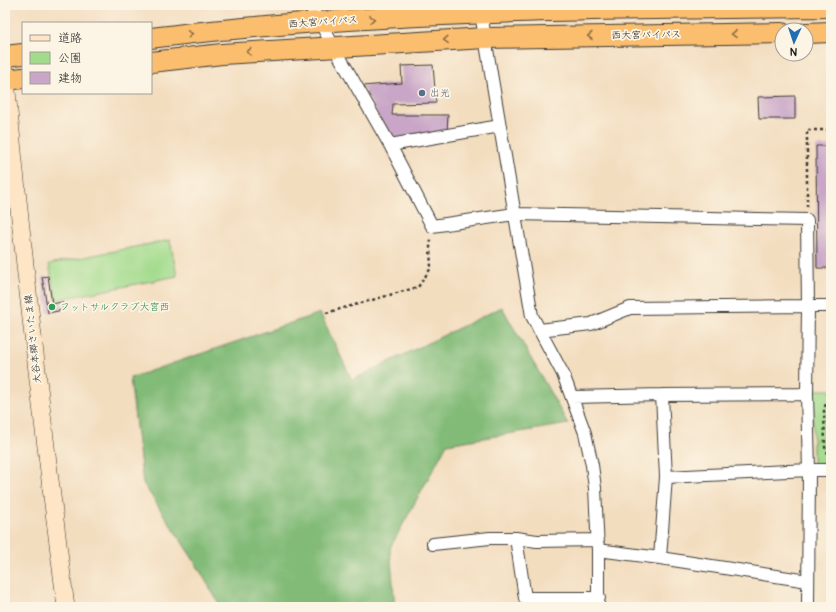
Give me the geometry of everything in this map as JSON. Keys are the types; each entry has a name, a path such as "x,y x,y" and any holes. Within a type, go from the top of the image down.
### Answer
{"highway":[{"name":"西大宮バイパス","path":"152,38 232,29 314,14 480,9 831,7"},
{"path":"814,33 831,32"},
{"name":"西大宮バイパス","path":"152,62 222,54 485,38 774,33"},
{"path":"5,56 22,54"}],"main road":[{"name":"大谷本郷さいたま線","path":"10,77 44,436 66,607"}],"street":[{"path":"480,9 532,316 563,374 585,433 592,465 595,488 598,545 599,602 525,598 516,538"},
{"path":"314,14 390,146 432,226 515,214 807,220 808,607"},
{"path":"390,146 500,126"},
{"path":"539,330 591,324 630,308 831,306"},
{"path":"572,397 807,394"},
{"path":"660,558 666,476 662,395"},
{"path":"666,476 831,470"},
{"path":"433,544 490,538 516,538 537,541 598,545 660,558 808,581"}],"path":[{"path":"807,220 807,130 831,130"},
{"path":"326,313 418,287 431,268 430,246 432,226"},
{"path":"831,401 826,404 824,416 824,447 831,456"}],"green space":[{"path":"170,240 177,276 56,300 49,264"},
{"path":"502,307 568,424 447,444 390,548 395,607 221,607 193,559 143,483 130,378 320,313 352,380"},
{"path":"813,390 831,390 831,465 813,465"}],"building":[{"path":"433,65 436,103 393,104 392,115 448,115 447,131 395,140 390,138 362,86 402,83 401,66"},
{"path":"795,96 795,119 759,119 758,97"},
{"path":"816,146 831,146 831,268 817,268"},
{"path":"48,276 52,304 62,302 63,310 48,313 42,277"}],"place":[{"name":"出光","path":"422,93"},
{"name":"フットサルクラブ大宮西","path":"52,307"}]}
